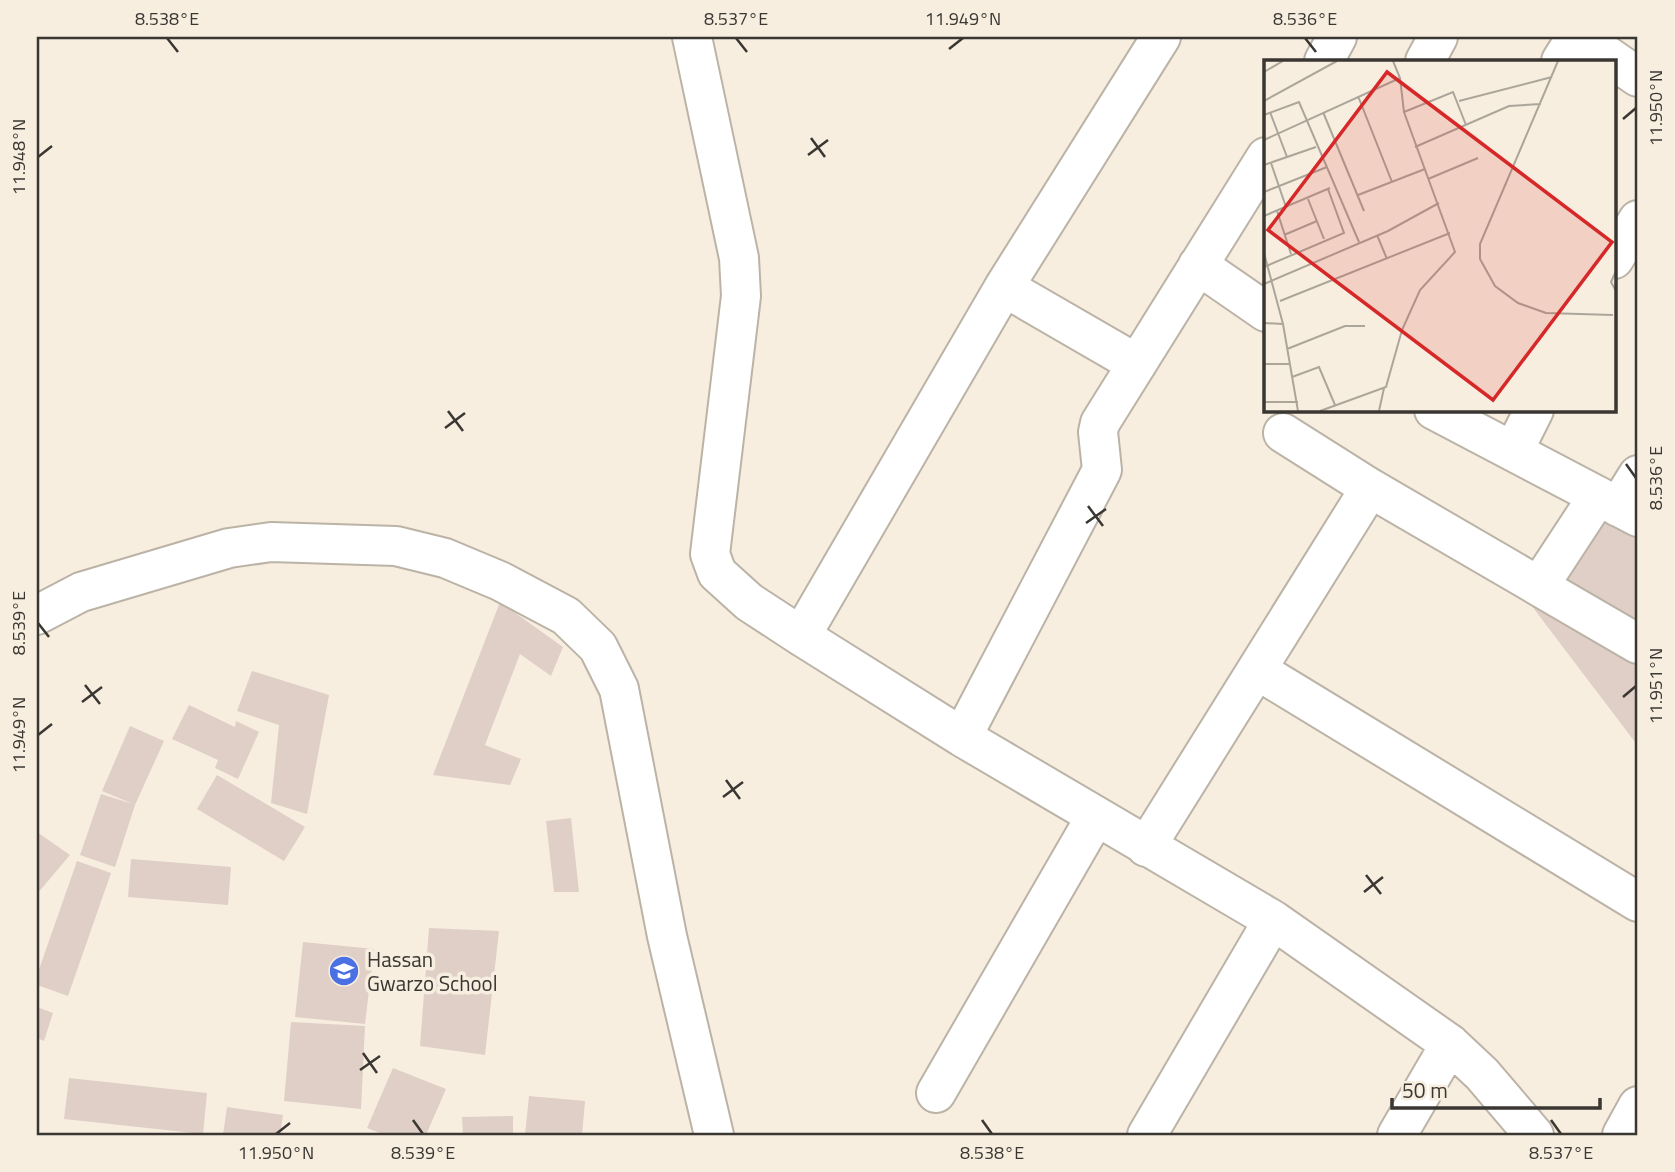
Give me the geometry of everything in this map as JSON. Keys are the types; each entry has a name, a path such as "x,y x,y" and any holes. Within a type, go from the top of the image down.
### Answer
{"street":[{"path":"692,37 739,258 741,296 710,554 717,573 749,602 962,737 1273,920 1450,1044 1482,1074 1534,1135"},
{"path":"801,636 1004,287 1161,37"},
{"path":"1325,60 1337,37"},
{"path":"1426,60 1438,37"},
{"path":"1563,60 1578,37 1612,60"},
{"path":"1616,63 1638,78"},
{"path":"962,737 1102,470 1099,428 1264,160"},
{"path":"1616,256 1638,220"},
{"path":"1198,265 1264,311"},
{"path":"1004,287 1137,364"},
{"path":"1436,411 1618,507"},
{"path":"1514,450 1534,411"},
{"path":"1283,433 1370,488 1638,644"},
{"path":"1539,586 1618,507 1638,475"},
{"path":"1146,847 1370,488"},
{"path":"37,615 81,592 229,548 284,542 396,546 444,558 500,581 566,616 598,647 618,689 667,936 714,1135"},
{"path":"1257,670 1638,902"},
{"path":"936,1093 1096,816"},
{"path":"1147,1135 1273,920"},
{"path":"1397,1135 1450,1044"},
{"path":"1622,1135 1638,1106"}],"building":[{"path":"1603,510 1638,529 1638,631 1554,582"},
{"path":"1522,593 1638,660 1638,746"},
{"path":"500,602 563,647 551,676 520,654 485,745 521,759 510,785 433,775"},
{"path":"252,671 329,695 307,814 271,803 279,725 237,711"},
{"path":"189,705 235,727 236,721 259,732 238,779 215,768 218,760 172,739"},
{"path":"130,726 164,741 135,805 115,867 80,855 101,794 133,804 102,791"},
{"path":"217,775 305,827 284,861 197,809"},
{"path":"571,818 579,892 554,892 546,821"},
{"path":"37,832 70,855 37,894"},
{"path":"131,859 231,867 228,905 128,897"},
{"path":"77,861 111,873 68,996 37,985 37,975"},
{"path":"429,928 499,931 485,1055 420,1046"},
{"path":"303,942 374,949 365,1024 295,1017"},
{"path":"37,1007 53,1013 44,1041 37,1038"},
{"path":"291,1022 365,1026 361,1109 284,1101"},
{"path":"393,1068 446,1089 426,1135 385,1135 367,1128"},
{"path":"69,1078 207,1093 203,1134 64,1119"},
{"path":"529,1096 585,1101 582,1135 525,1135"},
{"path":"227,1107 283,1115 280,1135 223,1135"},
{"path":"513,1116 513,1135 463,1135 462,1117"}],"place":[{"name":"Hassan Gwarzo School","path":"344,971"}]}
